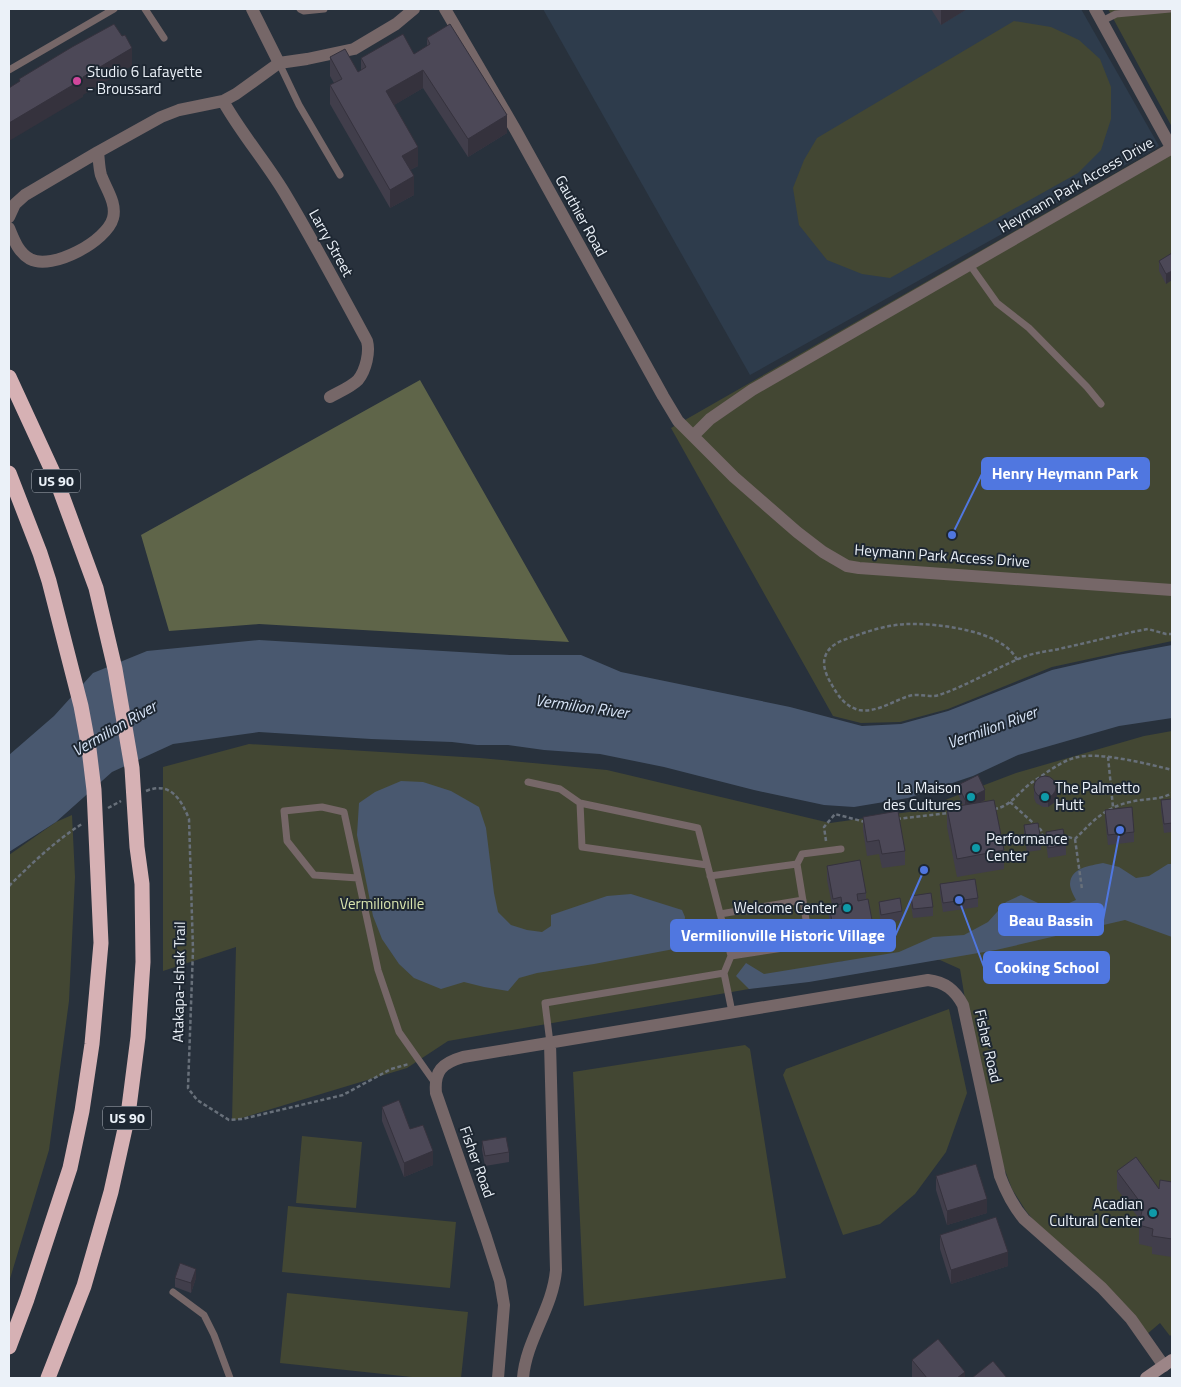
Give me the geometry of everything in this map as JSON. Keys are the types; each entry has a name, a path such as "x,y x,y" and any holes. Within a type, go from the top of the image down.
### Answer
{"highway":[{"name":"US 90","path":"9,377 56,479 96,588 115,669 132,768 137,847 142,884 142,962 138,1037 128,1114 111,1192 95,1250 70,1326 48,1378"},
{"name":"US 90","path":"9,473 49,581 81,706 94,790 101,943 92,1044 82,1111 70,1168 27,1299 9,1347"}],"street":[{"path":"252,9 279,63"},
{"path":"9,217 15,204 25,195 161,117 179,110 223,101 236,94 279,63 354,49 396,24 414,9"},
{"name":"Gauthier Road","path":"445,9 515,130 663,396 678,421 693,436"},
{"path":"1095,9 1172,148"},
{"name":"Larry Street","path":"223,101 240,130 269,168 287,197 367,341 369,347 368,357 359,379 330,397"},
{"name":"Heymann Park Access Drive","path":"1172,148 752,390 710,420 693,436 734,477 797,532 829,556 847,566 867,569 1172,590"},
{"path":"9,228 21,252 29,258 40,261 60,259 103,235 113,219 114,210 101,174 98,152"},
{"name":"Fisher Road","path":"498,1378 504,1305 500,1281 436,1094 435,1083 437,1075 442,1068 454,1059 463,1057 919,981 935,981 948,986 959,998 965,1013 1000,1176 1011,1201 1024,1219 1108,1294 1168,1363"},
{"path":"523,1378 532,1344 555,1284 550,1043"},
{"path":"1146,1378 1168,1363"}],"lane":[{"path":"9,70 114,9"},
{"path":"145,9 164,38"},
{"path":"300,9 304,11 324,9"},
{"path":"1102,21 1116,14 1170,9"},
{"path":"279,63 299,105 340,176"},
{"path":"970,265 998,304 1028,328 1087,387 1101,404"},
{"path":"528,782 560,789 580,803 698,828 731,956 724,973 732,1012"},
{"path":"580,803 582,847 707,865"},
{"path":"358,878 314,875 287,841 284,811 322,807 344,812 378,970 399,1032 435,1083"},
{"path":"731,956 810,944 797,864 802,854 842,849"},
{"path":"710,876 797,864"},
{"path":"720,914 803,900"},
{"path":"550,1043 545,1003 724,973"},
{"path":"173,1292 204,1315 214,1335 230,1378"}],"path":[{"path":"1017,660 1006,647 983,635 931,624 905,624 868,631 838,642 830,648 824,658 824,667 835,692 841,699 853,709 863,711 873,710 912,696 938,695 1032,654 1049,652 1139,630 1148,629 1172,634"},
{"path":"989,809 1003,808 1031,784 1070,759 1079,756 1108,757 1142,762 1172,770"},
{"path":"1108,757 1113,807"},
{"name":"Atakapa-Ishak Trail","path":"146,791 155,787 170,790 182,803 189,819 193,950 192,1022 188,1088 197,1100 229,1120 242,1119 343,1095 391,1069 420,1061"},
{"path":"1075,839 1092,822 1113,807 1132,801 1166,796 1172,793"},
{"path":"103,810 129,798"},
{"path":"1010,802 1041,830 1043,838 1051,836"},
{"path":"890,820 956,812"},
{"path":"827,850 824,827 835,814 861,823 871,822"},
{"path":"9,886 71,831 87,820"},
{"path":"1059,834 1075,839"},
{"path":"1075,839 1082,888"}],"shaded area":[{"path":"543,9 1081,9 1159,146 750,375"}],"green space":[{"path":"1108,9 1172,9 1172,127"},
{"path":"1014,21 1051,27 1079,40 1100,59 1111,87 1111,119 1101,150 1078,173 890,278 862,274 827,260 799,225 793,188 804,160 817,138"},
{"path":"1172,141 1172,641 1052,667 948,709 900,722 861,723 833,716 671,428"},
{"path":"420,380 569,642 259,624 169,631 141,535"},
{"name":"Vermilionville","path":"1172,731 1172,1334 1170,1336 1160,1323 1146,1335 1039,1227 1012,1189 1003,1165 967,1011 960,969 940,960 843,961 749,989 448,1041 407,1068 232,1121 236,947 163,971 163,767 249,744 480,758 607,770 830,823 916,811 1016,773 1144,736"},
{"path":"72,815 75,877 69,1001 49,1150 9,1282 9,855 56,822"},
{"path":"949,1009 967,1093 946,1152 915,1194 880,1224 843,1235 783,1075 786,1069"},
{"path":"745,1045 750,1049 786,1278 584,1306 573,1072"},
{"path":"302,1136 362,1142 356,1208 296,1203"},
{"path":"288,1206 456,1222 450,1288 282,1272"},
{"path":"287,1293 468,1312 461,1378 421,1378 280,1363"}],"water":[{"name":"Vermilion River","path":"259,640 510,655 581,655 621,672 790,707 862,726 901,724 948,711 1052,670 1172,645 1172,718 1119,726 1018,755 973,776 908,798 854,807 824,805 754,790 664,767 600,754 508,745 477,745 452,742 259,732 173,744 112,772 56,822 9,852 9,755 54,716 93,673 147,651"},
{"path":"401,781 423,782 451,791 479,807 486,828 498,912 511,925 542,932 551,926 551,915 607,896 631,894 682,910 685,917 683,940 674,949 537,973 519,978 508,991 464,982 441,989 414,978 399,964 382,939 373,916 357,835 359,803 375,792"},
{"path":"1103,863 1119,867 1136,878 1149,876 1168,864 1172,864 1172,937 1125,920 996,950 809,982 749,989 736,976 746,963 764,974 899,952 933,937 964,935 988,922 1006,902 1021,895 1053,910 1076,900 1070,884 1071,878 1077,871 1087,866"}],"building":[{"path":"114,24 122,36 125,35 132,48 9,123 9,88 20,81 19,79"},
{"path":"450,24 507,115 468,139 423,70 386,91 418,147 402,156 414,176 390,190 330,85 342,79 330,57 345,49 358,72 366,67 361,58 403,34 414,54 430,44 427,38"},
{"path":"1172,253 1172,271 1166,274 1159,261"},
{"path":"978,775 985,790 965,800 958,785"},
{"path":"1045,776 1053,779 1056,787 1053,795 1045,798 1037,795 1034,787 1037,779"},
{"path":"1172,799 1172,823 1164,824 1161,800"},
{"path":"994,800 1004,850 957,859 947,808"},
{"path":"1132,807 1134,832 1108,835 1105,810"},
{"path":"898,811 905,851 882,854 879,840 867,842 863,817"},
{"path":"1038,823 1041,841 1027,843 1024,825"},
{"path":"1063,829 1066,845 1048,848 1046,832"},
{"name":"Welcome Center","path":"860,860 866,893 857,894 858,901 868,899 872,920 833,926 829,906 842,904 841,897 833,899 827,866"},
{"path":"975,879 978,898 943,903 940,884"},
{"path":"931,893 933,907 913,909 911,896"},
{"path":"900,898 902,911 881,915 879,902"},
{"path":"399,1100 410,1129 423,1125 433,1151 404,1163 382,1107"},
{"path":"506,1137 509,1152 485,1156 482,1141"},
{"path":"1136,1157 1159,1189 1160,1180 1172,1182 1172,1239 1152,1236 1153,1229 1139,1225 1143,1206 1117,1171"},
{"path":"976,1164 987,1199 947,1211 936,1176"},
{"path":"996,1217 1008,1252 951,1270 940,1235"},
{"path":"180,1263 196,1269 191,1283 175,1278"},
{"path":"938,1339 965,1372 957,1378 927,1378 912,1360"},
{"path":"993,1361 1007,1378 972,1378"}],"place":[{"name":"Studio 6 Lafayette - Broussard","path":"77,81"},
{"name":"Henry Heymann Park","path":"952,535"},
{"name":"La Maison des Cultures","path":"971,797"},
{"name":"The Palmetto Hutt","path":"1045,797"},
{"name":"Beau Bassin","path":"1120,830"},
{"name":"Performance Center","path":"976,848"},
{"name":"Vermilionville Historic Village","path":"924,870"},
{"name":"Cooking School","path":"959,900"},
{"name":"Welcome Center","path":"847,908"},
{"name":"Acadian Cultural Center","path":"1153,1213"}]}
